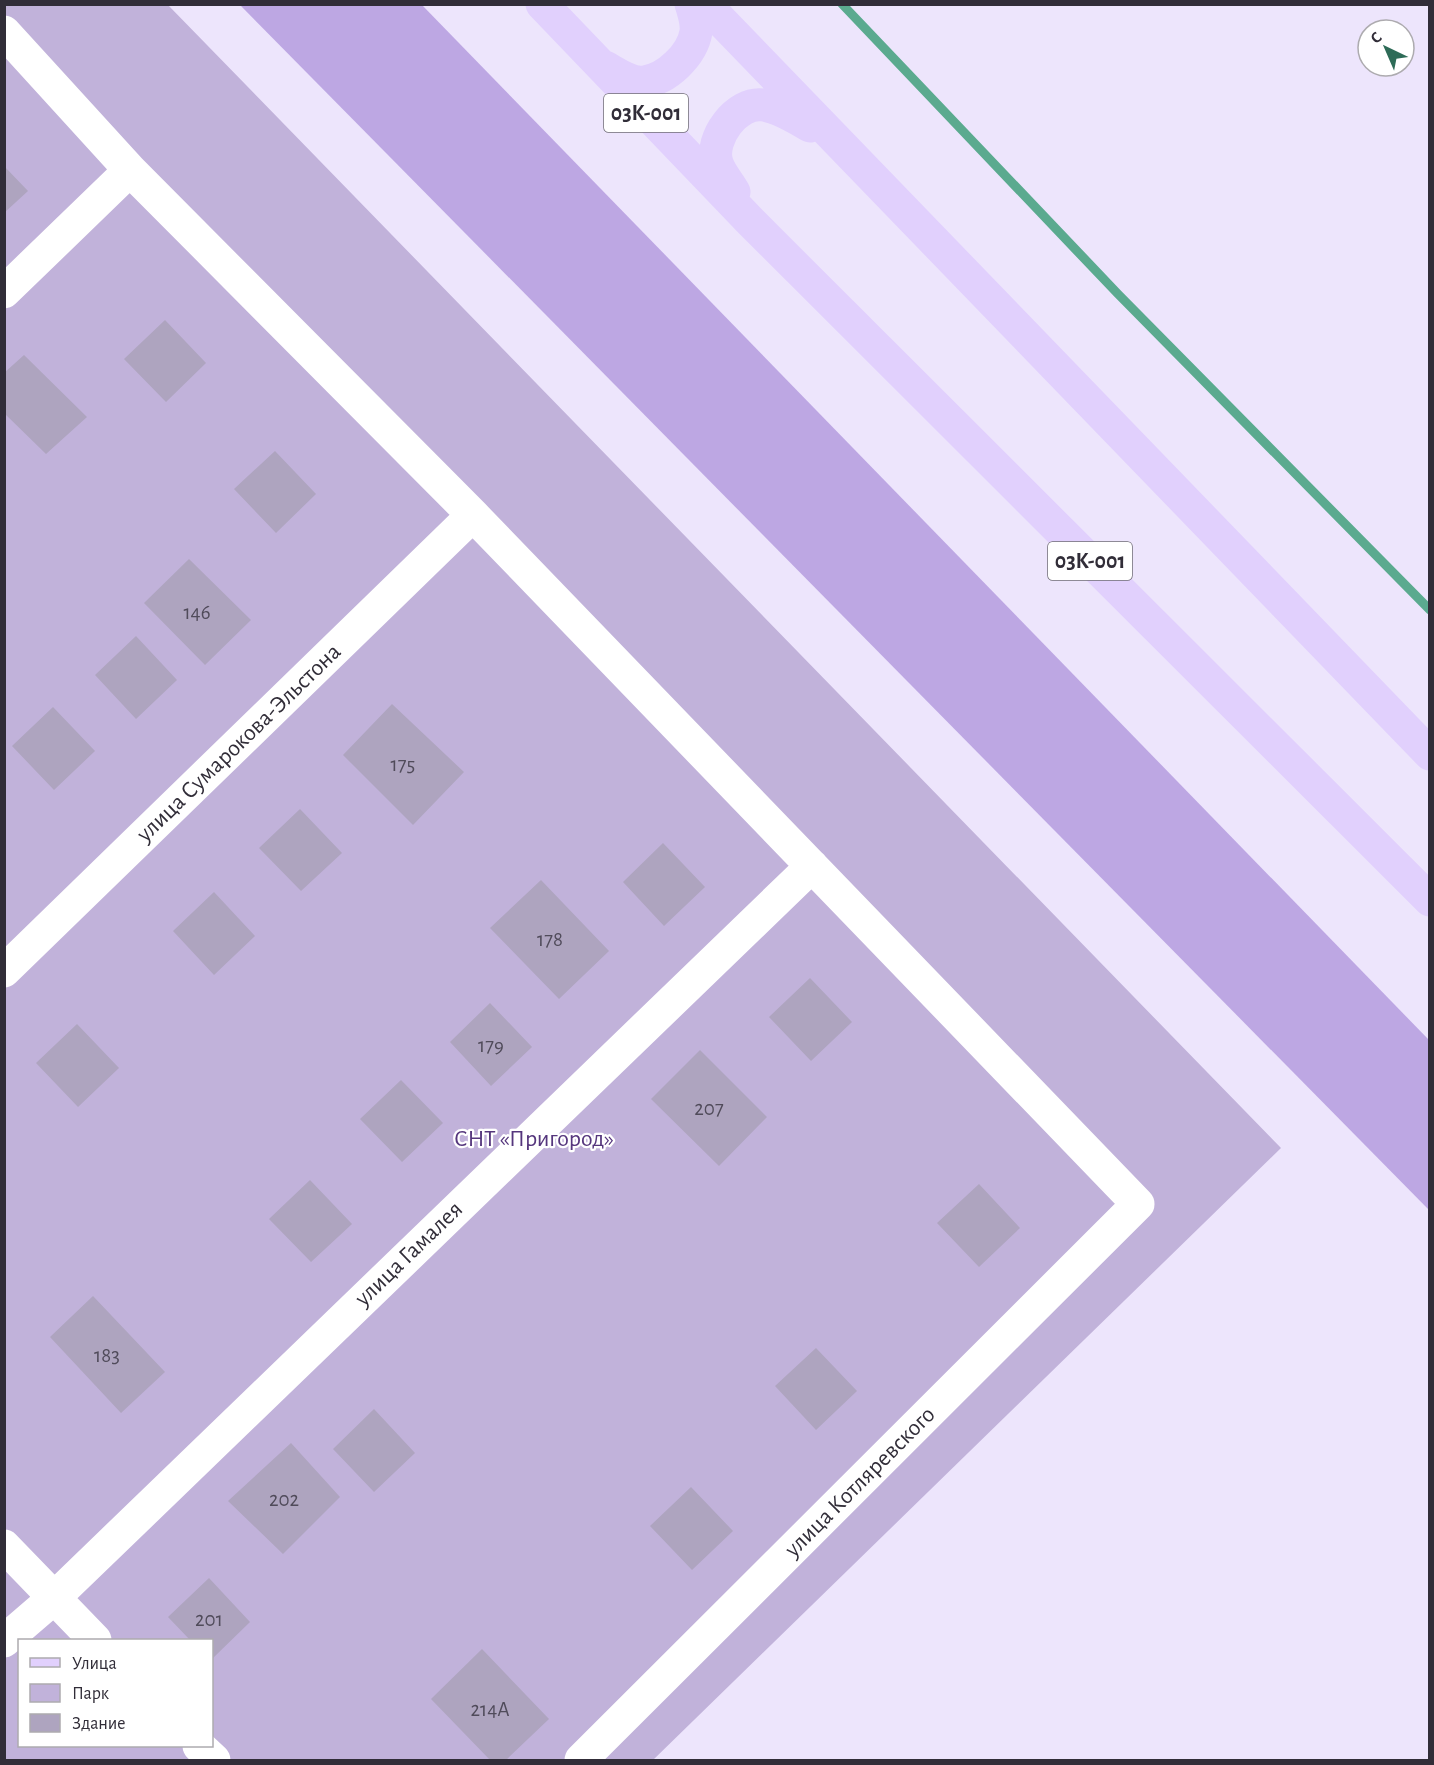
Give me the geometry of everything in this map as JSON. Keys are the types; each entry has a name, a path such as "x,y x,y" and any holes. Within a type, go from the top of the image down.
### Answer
{"main road":[{"name":"03К-001","path":"542,4 751,222 1430,900"},
{"name":"03К-001","path":"596,62 623,77 642,83 662,76 692,47 696,30 691,4"},
{"name":"03К-001","path":"705,4 1430,754"},
{"name":"03К-001","path":"751,222 717,163 717,144 723,129 733,118 748,105 763,105 787,113 833,138"}],"street":[{"path":"4,32 130,170 473,515 812,866"},
{"path":"4,292 130,170"},
{"name":"улица Сумарокова-Эльстона","path":"4,971 473,515"},
{"name":"улица Котляревского","path":"581,1761 1138,1204 812,866"},
{"name":"улица Гамалея","path":"4,1641 54,1598 812,866"},
{"path":"4,1546 93,1639"},
{"path":"200,1747 214,1761"}],"green space":[{"name":"СНТ «Пригород»","path":"5,5 168,5 1281,1148 653,1760 5,1760"}],"shaded area":[{"path":"240,5 422,5 1429,1040 1429,1210"}],"building":[{"path":"4,166 28,191 4,213"},
{"path":"165,320 206,363 166,402 124,359"},
{"path":"24,355 87,417 46,454 4,413 4,373"},
{"path":"275,451 316,494 276,533 234,489"},
{"path":"189,559 251,620 205,665 144,603"},
{"path":"136,636 177,680 136,719 95,675"},
{"path":"392,704 464,772 413,825 343,755"},
{"path":"53,707 95,751 54,790 12,746"},
{"path":"300,809 342,853 301,891 259,848"},
{"path":"663,843 705,887 664,926 623,882"},
{"path":"541,880 609,951 559,999 490,928"},
{"path":"214,892 255,936 214,975 173,931"},
{"path":"810,978 852,1022 811,1061 769,1017"},
{"path":"490,1003 532,1047 491,1086 450,1042"},
{"path":"77,1024 119,1068 78,1107 36,1063"},
{"path":"700,1050 767,1117 719,1166 651,1099"},
{"path":"401,1080 443,1123 402,1162 360,1119"},
{"path":"310,1180 352,1224 311,1262 269,1219"},
{"path":"979,1184 1020,1228 979,1267 937,1223"},
{"path":"93,1296 165,1372 121,1413 50,1337"},
{"path":"816,1348 857,1391 816,1430 775,1386"},
{"path":"374,1409 415,1453 374,1492 333,1449"},
{"path":"291,1443 340,1497 283,1554 228,1501"},
{"path":"691,1487 733,1531 692,1570 650,1526"},
{"path":"209,1578 250,1622 213,1658 213,1639 189,1639 168,1617"},
{"path":"482,1649 549,1719 506,1760 490,1760 431,1699"}],"waterway":[{"path":"842,4 1118,294 1430,610"}]}
